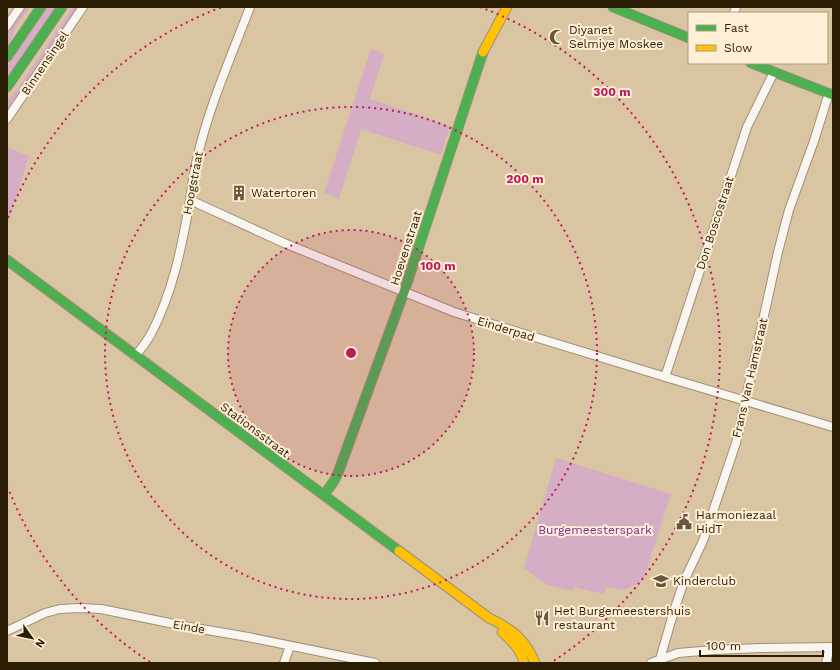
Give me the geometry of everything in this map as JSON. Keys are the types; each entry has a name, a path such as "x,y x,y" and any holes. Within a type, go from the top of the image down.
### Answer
{"main road":[{"path":"7,57 41,7"},
{"path":"7,87 62,7"},
{"name":"Hoevenstraat","path":"324,495 338,473 404,292 476,69 487,43 507,7"},
{"path":"612,7 688,38"},
{"path":"754,64 831,94"},
{"name":"Stationsstraat","path":"7,260 489,618 499,622 519,636 533,655 535,663"},
{"name":"Stationsstraat","path":"489,618 495,626 513,641 520,651 524,663"}],"street":[{"path":"7,26 20,7"},
{"name":"Binnensingel","path":"7,119 83,7"},
{"name":"Hoogstraat","path":"135,356 151,335 167,298 176,267 197,159 209,115 250,7"},
{"name":"Don Boscostraat","path":"665,377 747,127 774,72"},
{"name":"Frans Van Hamstraat","path":"660,659 684,581 703,541 736,443 778,252 789,210 831,94"},
{"name":"Einderpad","path":"190,200 284,243 404,292 479,320 833,427"},
{"name":"Einde","path":"7,631 45,613 60,609 101,609 170,624 248,637 375,663"},
{"path":"284,663 290,646"},
{"path":"651,663 678,653 761,648 832,647 826,663"}],"green space":[{"path":"24,7 30,7 15,28 13,37 7,46 7,31"},
{"path":"47,7 56,7 7,79 9,63"},
{"path":"73,7 79,7 7,111 7,100 18,88"},
{"path":"371,49 384,54 370,99 450,126 441,155 361,129 339,199 324,193"},
{"path":"7,147 29,156 7,227"},
{"name":"Burgemeesterspark","path":"556,458 671,494 643,581 624,590 607,587 604,594 573,587 573,591 547,585 524,568"}],"traffic: fast":[{"path":"7,57 41,7"},
{"path":"7,87 62,7"},
{"path":"613,7 688,38"},
{"path":"324,495 338,473 404,292 483,52"},
{"path":"754,64 833,95"},
{"path":"7,260 399,551"}],"traffic: slow":[{"path":"483,52 507,7"},
{"path":"399,551 489,618 511,631 522,641 535,663"},
{"path":"502,632 516,646 524,663"}],"place":[{"name":"Diyanet Selmiye Moskee","path":"557,37"},
{"name":"Watertoren","path":"239,193"},
{"name":"Harmoniezaal HidT","path":"684,522"},
{"name":"Kinderclub","path":"661,581"},
{"name":"Het Burgemeestershuis restaurant","path":"542,618"}]}
